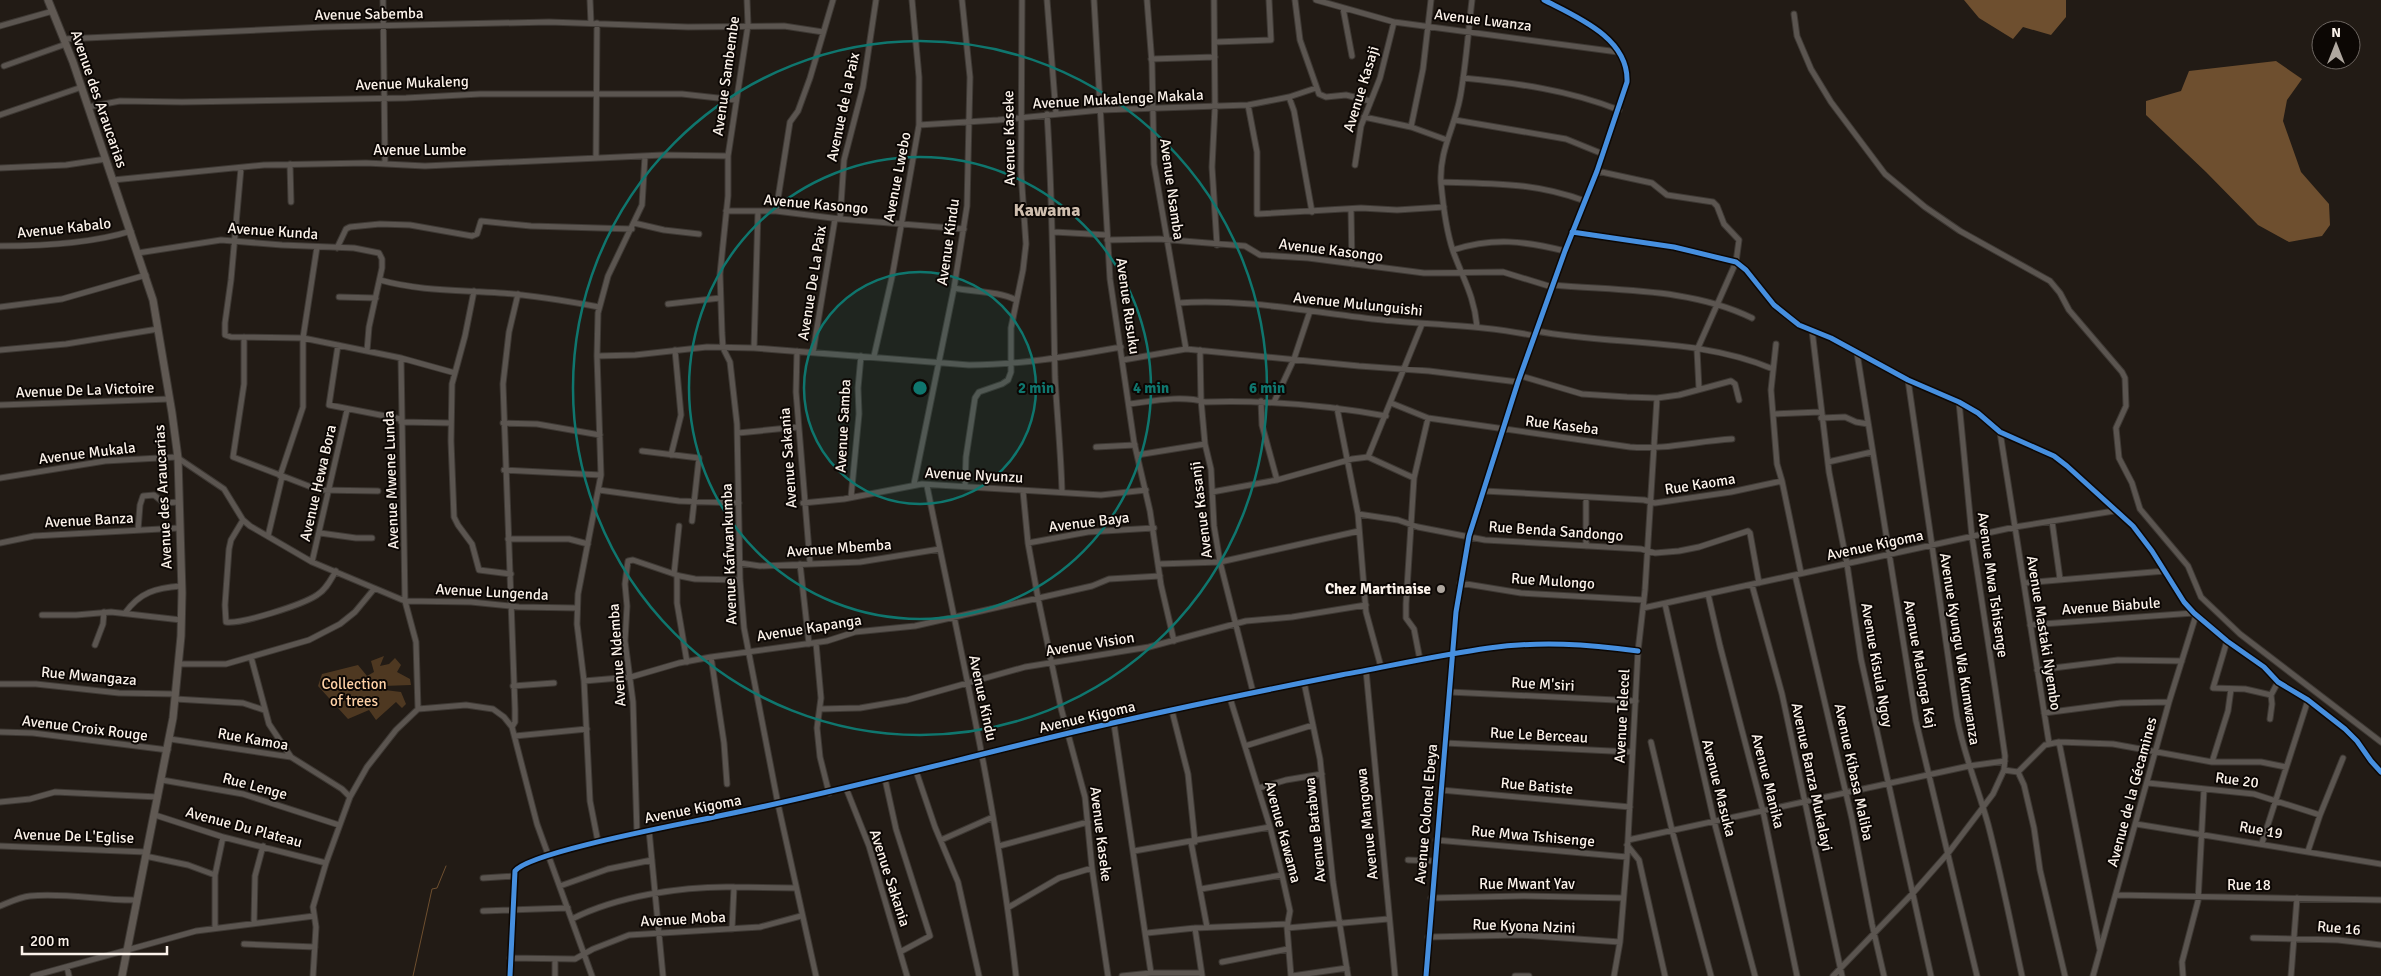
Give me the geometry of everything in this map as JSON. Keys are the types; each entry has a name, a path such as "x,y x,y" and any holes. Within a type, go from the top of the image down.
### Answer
{"street":[{"name":"Avenue des Araucarias","path":"48,0 82,87 153,300 178,458 182,586 179,664 168,750 122,976"},
{"path":"383,0 386,98 385,164"},
{"path":"590,0 594,23 596,157"},
{"name":"Avenue Sambembe","path":"728,156 748,25 747,0"},
{"path":"776,211 784,171 790,122 798,111 810,78 832,0"},
{"name":"Avenue de la Paix","path":"837,219 844,160 863,87 876,0"},
{"name":"Avenue Lwebo","path":"874,356 888,294 919,125 919,77 912,0"},
{"name":"Avenue Kindu","path":"914,484 940,362 967,206 971,121 970,77 962,0"},
{"name":"Avenue Kaseke","path":"1010,365 1011,328 1026,244 1021,172 1022,0"},
{"path":"1047,0 1056,114"},
{"name":"Avenue Rusuku","path":"1094,0 1110,279 1135,445 1154,528 1160,576 1174,641"},
{"name":"Avenue Nsamba","path":"1147,0 1154,164 1186,349"},
{"path":"1214,0 1215,107 1212,167 1216,244"},
{"path":"1215,42 1271,40 1269,0"},
{"path":"1295,0 1300,40 1316,88 1323,97 1346,95 1370,102"},
{"name":"Avenue Lwanza","path":"1316,0 1394,22 1619,52"},
{"path":"1411,127 1422,77 1431,0"},
{"path":"1472,0 1463,78 1455,120 1442,156 1441,182 1453,250 1473,296 1478,326"},
{"path":"1544,0 1594,26 1605,35 1619,52"},
{"path":"1343,8 1352,56"},
{"path":"0,26 53,12"},
{"path":"1794,14 1797,36 1811,69 1831,102 1885,174 1925,207 1960,231 2050,281 2060,293 2069,310 2124,374 2126,410 2116,432 2119,458 2132,483 2140,509 2188,566 2201,597 2240,634 2381,742"},
{"name":"Avenue Kasaji","path":"1355,165 1358,136 1380,78 1394,22"},
{"name":"Avenue Sabemba","path":"4,66 65,42 286,28 594,23 688,27 748,25 796,27 823,32"},
{"name":"Avenue Colonel Ebeya","path":"1426,976 1449,692 1460,583 1469,536 1518,382 1626,90 1627,76 1624,59 1619,52"},
{"path":"1151,59 1215,57"},
{"path":"1463,78 1551,90 1598,102 1619,110"},
{"path":"0,115 82,87"},
{"name":"Avenue Mukalenge Makala","path":"919,125 1101,110 1248,105 1289,97 1316,88"},
{"name":"Avenue Mukaleng","path":"88,107 120,101 182,102 480,94 682,94 736,100"},
{"path":"1289,97 1294,111 1312,212"},
{"path":"1248,105 1256,152 1257,214 1312,212 1350,208 1397,210 1444,207"},
{"path":"1047,114 1054,232 1056,358 1062,492"},
{"path":"1364,117 1411,127 1447,140"},
{"path":"1455,120 1566,139 1603,154"},
{"name":"Avenue Lumbe","path":"113,180 290,164 425,166 679,154 728,156"},
{"path":"598,842 590,801 584,681 577,624 580,577 601,475 597,356 599,307 608,276 633,226 644,194 646,156"},
{"name":"Avenue Kafwankumba","path":"728,156 726,211 722,234 720,298 723,348 730,362 738,433 740,580 748,651 795,888 816,976"},
{"path":"0,168 66,165 106,160"},
{"path":"290,164 291,202"},
{"path":"241,168 224,334 231,337 303,338 402,358 455,373"},
{"path":"1597,171 1652,183 1667,195 1713,202 1718,206 1724,224 1739,240 1736,262 1716,303 1697,350 1699,389"},
{"path":"1441,182 1525,185 1559,191 1585,201"},
{"path":"1350,208 1352,264"},
{"name":"Avenue Kasongo","path":"726,211 776,211 837,219 964,229"},
{"path":"754,348 758,211"},
{"name":"Avenue De La Paix","path":"813,352 837,219"},
{"path":"337,248 346,229 380,224 410,225 472,236 477,234 481,221 525,226 633,226 698,234"},
{"name":"Avenue Kabalo","path":"0,246 71,242 118,235 131,231"},
{"name":"Avenue Kasongo","path":"1054,232 1248,247 1260,254 1291,256 1424,274 1503,272 1553,286 1642,292 1716,303 1752,318"},
{"path":"1572,232 1674,247 1736,262 1746,270 1774,305 1794,321 1832,338 1908,380 1958,402 1978,413 2000,432 2044,451 2063,462 2114,511 2133,526 2184,602 2195,614 2226,641 2258,662 2278,682 2308,700 2354,736 2381,772"},
{"name":"Avenue Kunda","path":"138,254 211,241 235,240 316,247 354,248 379,253 382,259 380,280"},
{"path":"1453,250 1484,242 1510,240 1565,251"},
{"path":"268,536 281,476 303,407 303,338 316,247"},
{"path":"0,307 62,299 146,276"},
{"path":"367,351 369,327 380,280 396,284 474,292 518,294 599,307"},
{"path":"954,288 986,294 1000,294 1016,300"},
{"path":"474,292 451,392 455,520 472,544 479,570 511,574"},
{"path":"512,727 515,719 512,606 503,423 504,364 518,294"},
{"path":"339,297 376,298"},
{"path":"668,304 720,298"},
{"name":"Avenue Mulunguishi","path":"1178,303 1199,301 1239,303 1422,324 1478,326 1603,341 1672,344 1739,356 1773,369"},
{"path":"1274,402 1294,359 1310,311"},
{"path":"1368,457 1392,403 1422,324"},
{"path":"0,350 66,344 158,329"},
{"name":"Avenue Kisula Ngoy","path":"1812,330 1821,415 1847,564 1861,659 1914,893 1930,976"},
{"path":"244,337 243,393 233,456 314,489 329,492 378,491"},
{"path":"1776,344 1771,390 1777,464 1782,481"},
{"path":"338,345 329,404 347,410 401,420 451,423"},
{"path":"597,356 635,355 707,347 754,348 969,365 1010,365 1121,347"},
{"path":"1123,360 1186,349 1518,382"},
{"path":"670,455 681,415 675,350"},
{"name":"Avenue Kasanji","path":"1200,350 1201,400 1205,444 1210,462 1214,526 1220,562 1253,692"},
{"name":"Avenue Sakania","path":"797,351 798,427 803,503 810,563"},
{"name":"Avenue Malonga Kaj","path":"1857,353 1916,721 1949,852 1977,976"},
{"name":"Avenue Samba","path":"851,497 859,414 860,356"},
{"name":"Avenue Mwene Lunda","path":"402,358 401,420 405,601 416,642 418,709"},
{"path":"965,488 966,457 975,398 978,392 993,389 1008,380 1011,372 1010,365"},
{"path":"1521,376 1592,396 1657,398 1731,381 1735,384 1739,400"},
{"name":"Avenue Kyungu Wa Kumwanza","path":"1908,380 1953,699 1969,766 1992,841 2022,976"},
{"name":"Avenue Telecel","path":"1614,976 1620,942 1627,857 1638,651 1644,600 1657,398"},
{"name":"Avenue De La Victoire","path":"0,406 170,399"},
{"path":"1129,404 1161,400 1261,401 1337,408 1386,416"},
{"path":"1261,401 1262,425 1277,480"},
{"name":"Avenue Mwa Tshisenge","path":"1833,976 1914,893 1949,852 1982,809 2001,780 2004,770 2005,761 1987,626 1972,537 1958,402"},
{"name":"Rue Kaseba","path":"1392,403 1428,418 1504,430 1655,449 1732,439"},
{"path":"1337,408 1358,514 1366,605 1381,667"},
{"name":"Avenue Hewa Bora","path":"312,562 347,410"},
{"path":"1774,414 1845,417 1856,422 1868,424"},
{"path":"1420,660 1415,630 1406,616 1414,478 1428,418"},
{"path":"503,423 537,424 600,435"},
{"path":"738,433 798,427"},
{"name":"Avenue Mastaki Nyembo","path":"2000,432 2049,743"},
{"path":"1137,455 1205,444"},
{"path":"1096,447 1135,445"},
{"path":"642,451 699,458 692,521"},
{"path":"1828,462 1872,452"},
{"path":"1212,492 1277,480 1348,460 1368,457 1414,478"},
{"path":"178,458 224,489 243,520 268,536 312,562 336,570 374,589 405,601"},
{"name":"Avenue Mukala","path":"0,478 105,461 178,458"},
{"path":"504,470 601,475"},
{"name":"Rue Kaoma","path":"1484,491 1674,502 1782,481"},
{"name":"Avenue Kibasa Maliba","path":"1782,481 1798,574 1884,976"},
{"name":"Avenue Nyunzu","path":"803,503 851,497 914,484 1110,495 1146,490"},
{"name":"Avenue Kindu","path":"927,486 983,755 1008,906 1016,976"},
{"path":"599,490 693,502 739,503"},
{"name":"Avenue Kaseke","path":"1023,491 1028,543 1038,598 1067,734 1084,789 1092,868 1108,976"},
{"path":"138,530 140,504 143,496 154,495 164,503 179,502"},
{"path":"1586,497 1586,546"},
{"name":"Avenue Kigoma","path":"1643,608 2015,527 2114,511"},
{"name":"Rue Benda Sandongo","path":"1358,514 1371,514 1418,526 1493,541 1586,546 1655,553 1699,547 1745,531 1750,533 1760,583"},
{"path":"243,520 231,540 229,548 225,605 226,622 268,614 301,603 322,592 336,570"},
{"path":"2052,521 2060,579"},
{"path":"679,526 675,574 677,603 687,662"},
{"name":"Avenue Banza","path":"0,543 34,536 179,528"},
{"name":"Avenue Baya","path":"1028,543 1105,530 1154,528"},
{"path":"1158,564 1220,562 1359,531"},
{"path":"320,533 356,538 372,538"},
{"path":"508,539 569,540 588,544"},
{"name":"Avenue Mbemba","path":"740,563 760,566 860,562 940,549"},
{"name":"Avenue Ndemba","path":"637,833 631,677 625,634 627,606 625,584 628,561 642,563 695,579 740,580"},
{"path":"800,564 809,644"},
{"path":"2024,583 2165,571"},
{"name":"Avenue Kapanga","path":"584,681 631,677 711,657 816,643 855,632 916,626 953,616 994,610 1092,586 1109,578 1160,576"},
{"name":"Rue Mulongo","path":"1460,583 1521,593 1644,600"},
{"name":"Avenue Banza Mukalayi","path":"1752,585 1780,686 1842,976"},
{"path":"124,613 138,597 151,590 182,586"},
{"path":"179,664 226,664 299,644 329,630 355,612 374,589"},
{"name":"Avenue Manika","path":"1708,594 1763,812 1797,976"},
{"name":"Avenue Lungenda","path":"405,601 471,602 512,606 578,608"},
{"name":"Avenue Masuka","path":"1665,604 1714,821 1755,976"},
{"name":"Avenue Vision","path":"820,709 860,708 907,700 1025,667 1174,641 1235,624 1366,605"},
{"path":"95,645 103,624 104,612"},
{"path":"42,614 76,615 104,612 181,620"},
{"name":"Avenue Biabule","path":"2030,625 2195,614"},
{"name":"Avenue de la Gécamines","path":"2093,976 2195,614"},
{"path":"2226,641 2213,687 2256,690 2271,695"},
{"name":"Avenue Kigoma","path":"514,876 518,867 548,856 598,842 829,793 1067,734 1253,692 1453,654 1542,642 1638,651"},
{"path":"816,643 820,709 817,717 818,739 829,793"},
{"path":"252,657 269,724 291,757"},
{"path":"711,657 724,743 727,784"},
{"path":"2037,670 2118,660 2182,661"},
{"name":"Avenue Mangowa","path":"1366,670 1388,919 1395,976"},
{"name":"Avenue Batabwa","path":"1304,682 1322,774 1332,873 1348,976"},
{"path":"2270,719 2271,695 2278,682"},
{"path":"513,686 554,683"},
{"name":"Rue Mwangaza","path":"0,684 52,685 119,693 175,696 243,703 264,710"},
{"path":"2212,762 2228,712 2232,689"},
{"name":"Rue M'siri","path":"1449,692 1636,701"},
{"name":"Avenue Kawama","path":"1230,698 1259,788 1282,874 1290,911 1288,949 1292,976"},
{"path":"2262,843 2308,700"},
{"path":"2044,713 2121,703 2169,702"},
{"path":"313,976 316,927 313,907 339,825 350,797 367,766 396,730 418,709 466,705 489,707 500,714 512,727 537,824 592,976"},
{"path":"1172,711 1188,774 1193,842 1207,928"},
{"path":"1114,724 1152,973"},
{"path":"1245,746 1313,725"},
{"path":"515,736 587,729"},
{"name":"Avenue Croix Rouge","path":"0,732 33,733 168,750"},
{"name":"Rue Kamoa","path":"170,739 291,757 335,784 350,797"},
{"path":"1651,742 1672,830 1711,976"},
{"path":"2018,772 2049,743 2059,742 2113,744 2212,762 2261,762 2286,767"},
{"path":"2059,742 2100,951"},
{"name":"Rue Le Berceau","path":"1445,743 1632,752"},
{"path":"2308,851 2320,815 2344,758"},
{"path":"1665,976 1639,860 1628,843 1672,830 1889,785 1969,766 2005,761"},
{"path":"2004,770 2018,772 2022,776 2040,870 2065,976"},
{"path":"916,772 958,882 979,976"},
{"path":"1259,788 1286,780 1322,774"},
{"path":"886,779 896,829 930,936 900,952"},
{"name":"Rue Lenge","path":"162,780 243,794 339,825"},
{"name":"Rue 20","path":"2148,783 2244,792 2276,800 2320,815"},
{"name":"Avenue Sakania","path":"846,788 869,846 907,976"},
{"path":"2183,976 2182,962 2198,898 2204,789"},
{"name":"Rue Batiste","path":"1441,790 1630,807"},
{"path":"0,802 30,799 55,792 158,797"},
{"name":"Avenue Du Plateau","path":"155,815 223,837 326,863"},
{"path":"941,840 993,817"},
{"path":"999,846 1088,822"},
{"name":"Rue 19","path":"2136,824 2201,833 2381,864"},
{"path":"1134,851 1270,827"},
{"path":"648,830 663,976"},
{"path":"214,927 215,875 223,837"},
{"name":"Rue Mwa Tshisenge","path":"1436,840 1627,857"},
{"name":"Avenue De L'Eglise","path":"0,846 146,854 188,865 215,875"},
{"path":"254,922 255,876 264,846"},
{"path":"560,886 608,870 652,860"},
{"path":"1408,860 1434,861"},
{"path":"1008,906 1059,878 1092,868"},
{"path":"1201,889 1282,874"},
{"path":"483,878 514,876 510,976"},
{"path":"732,929 734,887"},
{"path":"572,919 610,903 686,888 795,888"},
{"path":"0,906 21,898 36,896 99,900 137,900"},
{"name":"Rue Mwant Yav","path":"1431,898 1523,896 1623,898"},
{"name":"Rue 18","path":"2116,896 2381,900"},
{"path":"2291,976 2297,898"},
{"path":"482,911 513,912 568,908"},
{"path":"33,976 162,939 214,927 314,916"},
{"name":"Avenue Moba","path":"510,958 576,959 593,949 629,935 760,927 801,916"},
{"path":"1147,933 1195,928 1341,924 1388,919"},
{"path":"1122,976 1152,973 1202,974 1195,928"},
{"name":"Rue Kyona Nzini","path":"1428,937 1520,935 1620,942"},
{"name":"Rue 16","path":"2253,938 2295,938 2381,945"},
{"path":"244,944 315,947"},
{"path":"1222,962 1288,949"},
{"path":"555,959 555,976"},
{"path":"67,967 69,976"},
{"path":"1292,976 1347,968"},
{"path":"1515,976 1529,976"}],"green space":[{"name":"Collection of trees","path":"384,656 380,666 389,664 395,658 401,665 397,672 410,679 411,685 383,686 385,690 401,692 406,704 402,708 396,702 376,720 369,710 348,719 318,686 322,674 358,665 367,676 374,672 371,661"}],"shaded area":[{"path":"1964,0 2066,0 2066,17 2051,35 2023,27 2013,39 1979,18"},
{"path":"2276,61 2302,79 2287,100 2283,121 2301,172 2329,204 2330,225 2322,236 2289,242 2258,225 2146,115 2146,101 2181,91 2189,71"}],"waterway":[{"path":"413,976 432,889 437,888 446,866"}],"cycle path":[{"path":"1426,976 1456,612 1469,536 1518,382 1565,251 1597,171 1627,82 1625,67 1620,53 1610,41 1585,22 1544,0"},
{"path":"1572,232 1674,247 1736,262 1746,270 1774,305 1799,325 1831,338 1908,380 1959,402 1978,413 2000,432 2054,456 2133,526 2152,551 2184,602 2194,613 2227,641 2264,667 2278,682 2308,700 2345,729 2381,772"},
{"path":"510,976 515,871 526,864 576,847 804,798 1069,733 1433,657 1489,648 1545,644 1582,645 1638,651"}],"place":[{"name":"Chez Martinaise","path":"1441,589"}],"district":[{"name":"Kawama","path":"1047,210"}]}
